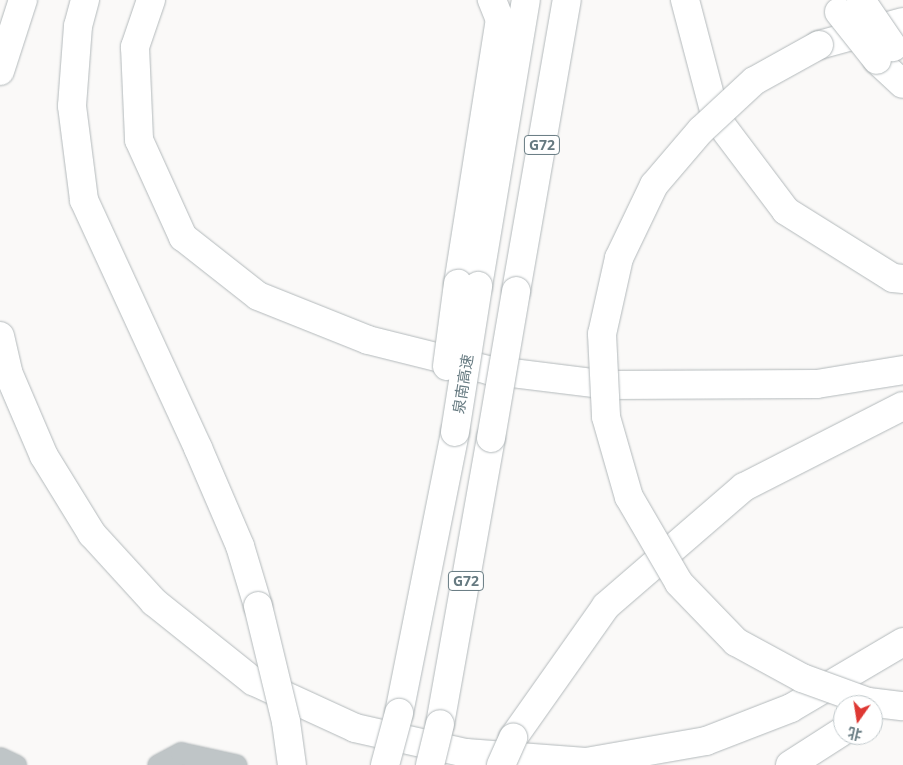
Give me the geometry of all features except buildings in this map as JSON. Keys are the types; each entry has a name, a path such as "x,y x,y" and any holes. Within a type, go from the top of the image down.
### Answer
{"highway":[{"path":"0,71 22,0"},
{"path":"85,0 78,26 72,106 84,200 198,448 240,546 258,606 286,722 292,765"},
{"path":"151,0 135,47 138,140 183,237 258,296 368,340 488,370 608,385 817,384 903,370"},
{"path":"168,0 151,49 154,136 196,227 266,282 372,325 490,354 609,369 816,368 903,354"},
{"path":"468,285 500,20 492,0"},
{"name":"泉南高速","path":"385,765 400,705 447,431 468,285 526,0"},
{"name":"G72","path":"430,765 440,724 567,0"},
{"path":"685,0 716,118 786,211 903,280"},
{"path":"843,4 891,56 903,84"},
{"path":"903,22 819,45 754,81 701,130 654,186 619,258 602,334 606,417 629,497 674,575 736,642 802,678 868,702 903,706"},
{"path":"0,336 8,372 44,456 98,540 154,602 253,681 355,728 466,753 586,762 706,741 791,708 903,642"},
{"path":"501,765 513,738 606,606 737,493 903,406"},
{"path":"883,705 903,692"},
{"path":"790,765 833,737"}],"street":[{"path":"158,765 181,753 236,765"},
{"path":"0,758 15,765"}]}
